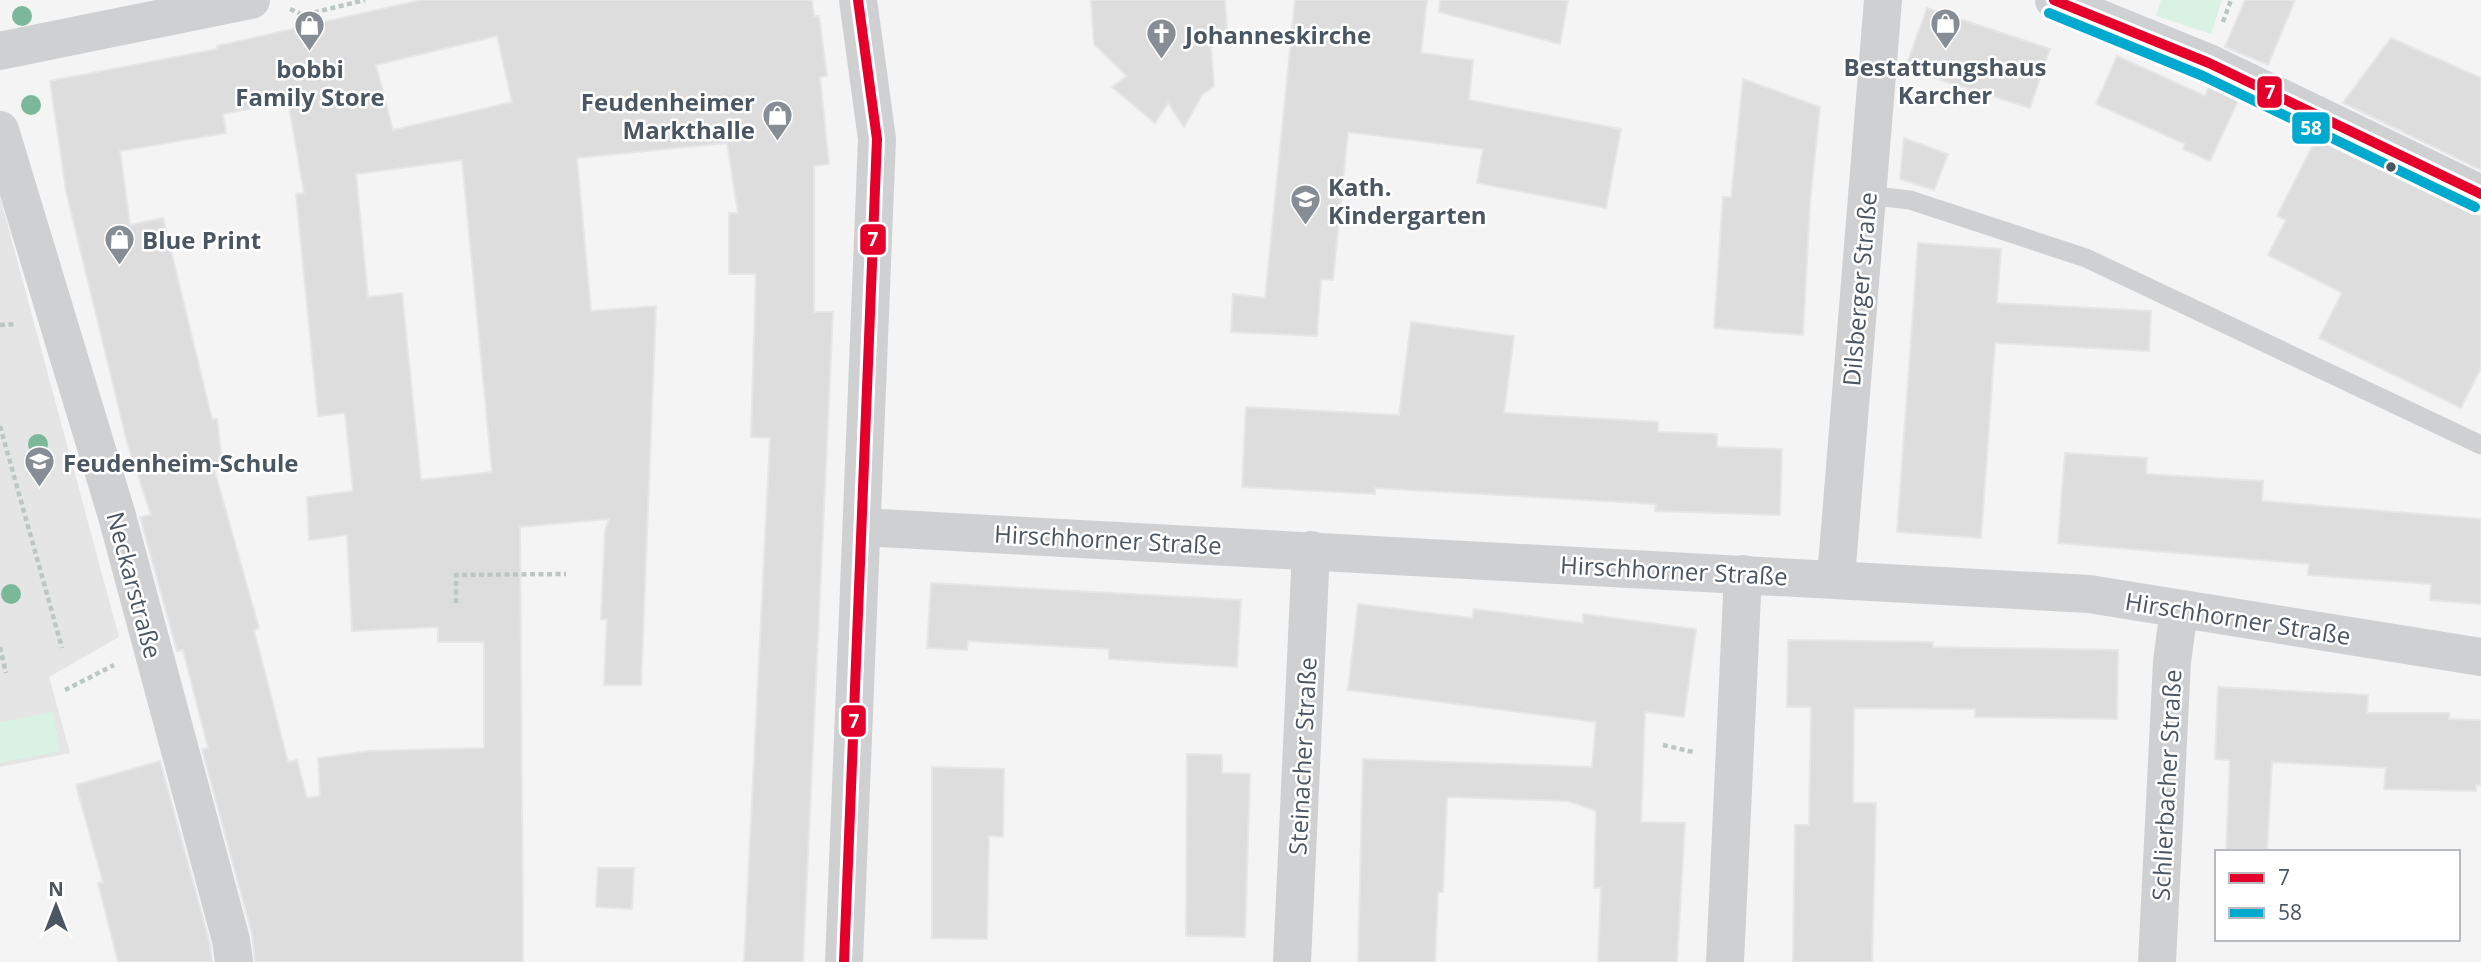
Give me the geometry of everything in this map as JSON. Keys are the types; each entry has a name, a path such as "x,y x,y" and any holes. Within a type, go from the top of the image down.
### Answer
{"street":[{"path":"844,962 877,139 858,0"},
{"name":"Dilsberger Straße","path":"1836,578 1883,0"},
{"path":"2054,0 2093,7 2481,194"},
{"path":"0,51 266,2"},
{"name":"Neckarstraße","path":"0,130 117,516 231,940 234,962"},
{"name":"Hirschhorner Straße","path":"862,527 1836,578 2089,594 2481,657"},
{"name":"Steinacher Straße","path":"1292,962 1311,550"},
{"path":"1725,962 1743,574"},
{"name":"Schlierbacher Straße","path":"2157,962 2172,662 2179,609"}],"lane":[{"path":"1866,195 1910,200 2086,258 2481,445"}],"path":[{"path":"266,2 303,15 365,0"},
{"path":"0,426 62,648"},
{"path":"456,603 456,575 566,574"},
{"path":"65,690 152,646"},
{"path":"0,647 6,673"}],"shaded area":[{"name":"Feudenheim-Schule","path":"0,197 119,637 49,677 70,753 0,767"}],"green space":[{"path":"2161,0 2222,0 2211,34 2156,16"},
{"path":"53,712 60,751 0,763 0,722"}],"building":[{"path":"421,0 812,0 814,16 819,16 827,76 820,77 829,164 814,166 814,312 833,312 803,962 744,962 770,438 751,437 756,274 729,274 729,213 738,213 727,143 577,158 591,311 656,306 641,685 604,685 607,619 601,619 605,531 609,519 520,527 523,962 255,962 252,934 202,749 208,748 183,650 177,651 140,517 151,515 127,442 66,191 50,81 217,49 217,46","holes":["497,36 512,102 393,130 376,65","288,101 304,193 296,194 318,416 345,413 353,491 307,497 309,540 347,535 352,631 438,627 438,642 484,642 484,748 369,751 318,758 320,796 307,798 297,760 288,762 254,630 259,628 214,469 223,468 217,419 212,419 163,218 130,225 120,151 226,133 223,114","462,160 492,472 421,480 402,293 368,297 356,174"]},
{"name":"Johanneskirche","path":"1091,0 1225,0 1227,31 1211,48 1214,86 1202,95 1184,127 1168,103 1155,123 1112,87 1127,76 1094,44"},
{"path":"1295,0 1427,0 1421,53 1473,60 1469,100 1621,129 1606,208 1477,183 1483,149 1348,132 1333,280 1321,279 1317,336 1231,332 1233,294 1265,298"},
{"path":"1440,0 1568,0 1560,44 1439,12"},
{"path":"2245,0 2295,0 2268,65 2225,47"},
{"path":"1927,8 2050,49 2030,108 1905,69"},
{"path":"2391,38 2481,78 2481,170 2343,103"},
{"path":"2117,56 2205,96 2209,87 2238,101 2210,161 2183,149 2185,144 2096,104"},
{"path":"1743,79 1820,107 1810,203 1803,335 1714,328 1723,197 1731,197"},
{"path":"1904,138 1948,154 1934,190 1900,179"},
{"path":"2316,139 2481,216 2481,368 2461,408 2319,338 2342,293 2268,255 2286,220 2277,216"},
{"path":"1918,243 2001,249 1997,303 2151,311 2149,351 1995,343 1981,538 1897,532"},
{"path":"1411,322 1514,336 1504,413 1658,422 1658,432 1717,434 1717,447 1782,449 1780,515 1655,511 1656,504 1375,488 1375,494 1242,487 1246,407 1399,415"},
{"path":"2065,453 2147,458 2146,474 2263,481 2262,501 2481,519 2481,604 2430,600 2431,584 2308,575 2309,564 2058,543"},
{"path":"931,583 1241,600 1237,667 1109,659 1109,649 968,641 967,650 927,648"},
{"path":"1358,604 1472,618 1474,609 1583,623 1583,614 1696,629 1684,717 1645,712 1641,822 1685,823 1677,962 1598,962 1601,888 1594,888 1596,811 1568,801 1447,797 1443,892 1438,892 1435,962 1358,962 1363,759 1592,767 1596,722 1348,690"},
{"path":"1788,640 1933,642 1933,647 2118,650 2117,719 1975,717 1975,709 1854,708 1853,803 1876,803 1872,962 1793,962 1795,825 1809,825 1811,707 1787,707"},
{"path":"2218,687 2368,695 2367,713 2449,713 2449,719 2481,720 2481,785 2476,785 2476,791 2384,789 2386,768 2272,762 2267,850 2226,850 2230,760 2215,759"},
{"path":"1187,754 1222,755 1222,773 1250,774 1245,937 1186,936"},
{"path":"160,761 210,944 212,962 118,962 98,883 103,882 76,785"},
{"path":"932,767 1004,769 1003,837 989,836 987,939 932,938"},
{"path":"598,868 634,868 632,909 596,907"}],"transit line":[{"name":"7","path":"844,962 877,139 858,0"},
{"name":"7","path":"2054,0 2209,63 2481,194"},
{"name":"58","path":"2049,13 2203,76 2475,207"}],"place":[{"name":"Bestattungshaus Karcher","path":"1945,51"},
{"name":"bobbi Family Store","path":"310,53"},
{"name":"Johanneskirche","path":"1162,61"},
{"name":"Feudenheimer Markthalle","path":"778,142"},
{"name":"Kath. Kindergarten","path":"1305,227"},
{"name":"Blue Print","path":"119,266"},
{"name":"Feudenheim-Schule","path":"40,489"}]}
